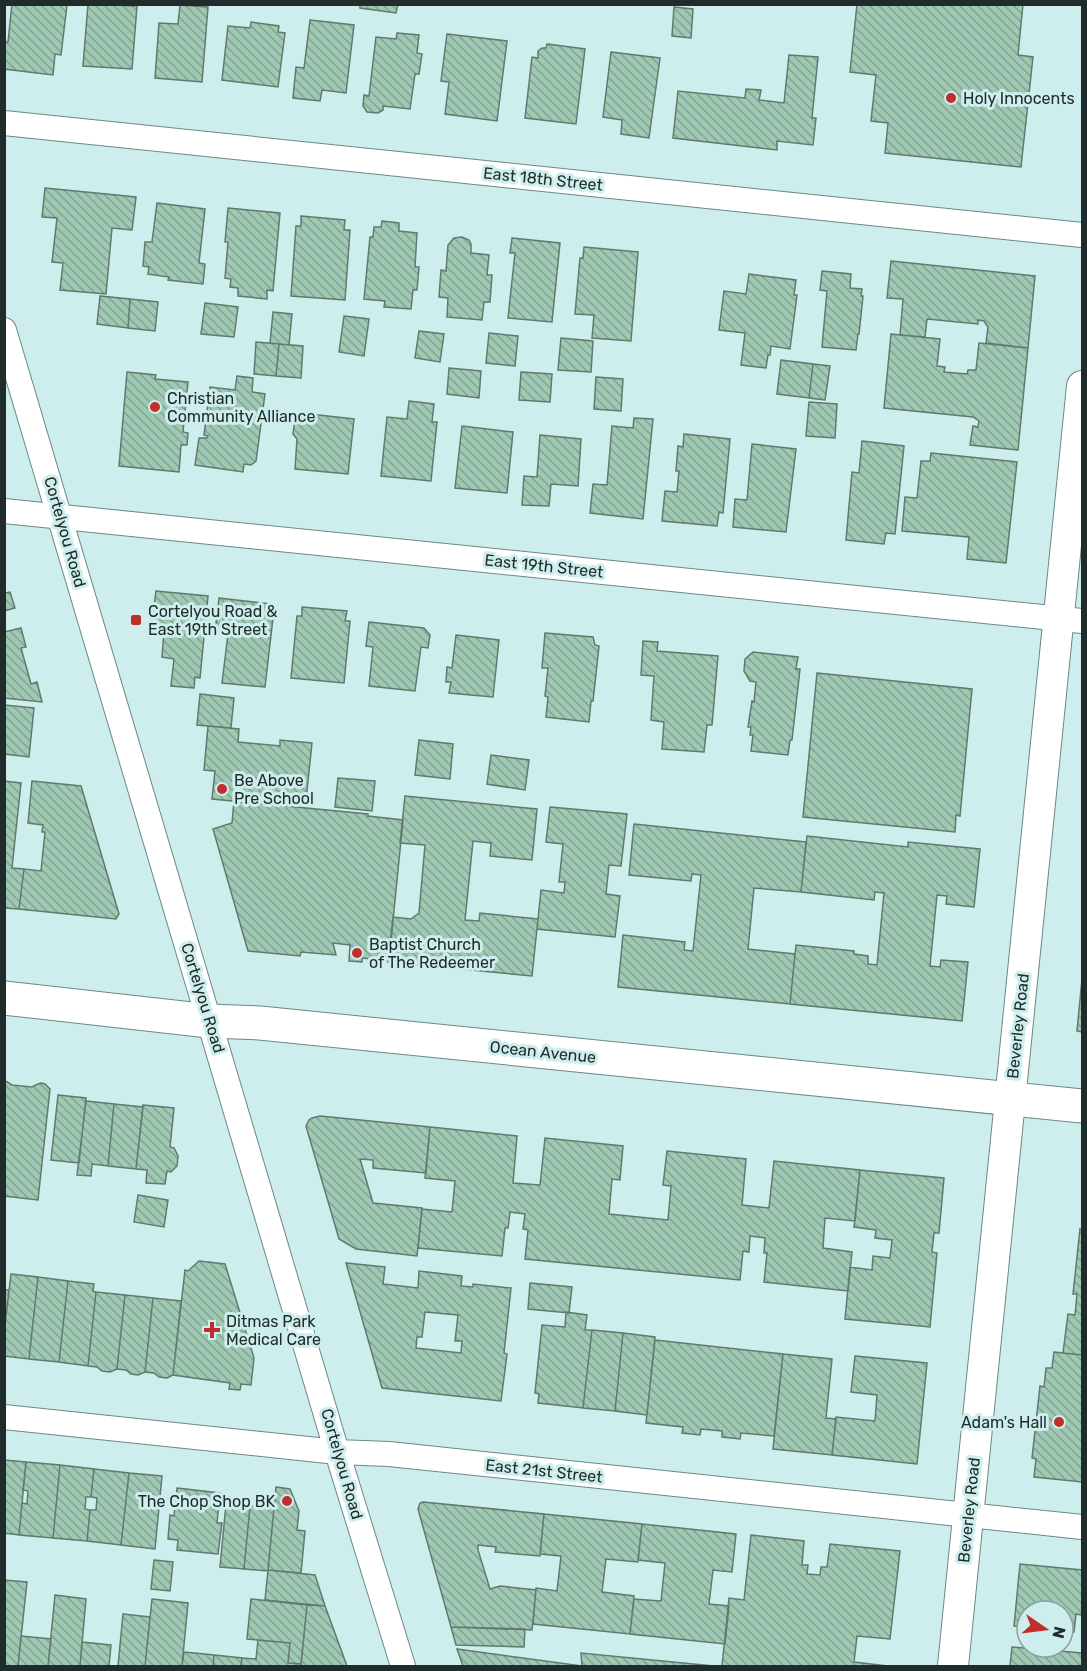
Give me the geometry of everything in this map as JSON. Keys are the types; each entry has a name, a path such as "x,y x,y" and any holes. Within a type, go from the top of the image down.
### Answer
{"main road":[{"name":"Ocean Avenue","path":"4,998 209,1021 260,1023 1083,1106"}],"street":[{"name":"East 18th Street","path":"4,123 1083,235"},
{"name":"Cortelyou Road","path":"4,330 403,1666"},
{"name":"Beverley Road","path":"953,1666 1011,1099 1071,620 1083,386"},
{"name":"East 19th Street","path":"4,511 1071,620"},
{"name":"East 21st Street","path":"4,1417 338,1452 400,1455 1083,1527"}],"building":[{"path":"12,4 67,5 61,55 55,54 53,75 4,69 4,42 8,42"},
{"path":"88,4 137,6 132,69 83,66"},
{"path":"360,4 398,4 396,13 360,8"},
{"name":"Holy Innocents","path":"857,4 1023,4 1018,55 1033,57 1021,167 885,153 888,123 871,121 876,75 850,72"},
{"path":"180,5 208,7 202,82 155,78 159,23 178,24"},
{"path":"674,7 693,9 691,38 672,36"},
{"path":"310,20 354,25 346,93 322,90 320,101 293,98 296,67 304,68"},
{"path":"251,22 279,26 278,32 285,33 278,87 222,80 228,26 250,28"},
{"path":"397,33 419,35 417,53 422,54 419,74 415,74 410,109 383,106 383,110 378,113 367,112 363,106 364,95 369,96 376,37 396,39"},
{"path":"447,34 507,41 497,121 445,114 449,82 441,81"},
{"path":"547,44 585,49 576,124 525,118 532,57 538,58 538,51 546,48"},
{"path":"611,52 660,58 649,138 621,134 622,120 603,117"},
{"path":"789,55 818,57 812,118 816,118 813,145 777,141 777,150 673,138 678,91 745,98 746,89 761,90 759,100 784,103"},
{"path":"45,188 136,197 132,230 112,228 106,294 60,290 63,263 52,262 57,218 42,217"},
{"path":"157,203 205,209 199,263 205,264 203,284 168,280 169,277 148,274 149,267 143,266 145,242 152,242"},
{"path":"228,208 280,213 273,291 267,290 267,299 238,296 238,288 230,287 231,279 225,278"},
{"path":"301,216 345,220 344,230 350,230 345,300 291,296 296,226 301,226"},
{"path":"382,221 399,223 399,231 417,233 415,267 419,267 417,290 413,290 411,309 384,307 385,301 364,299 370,237 373,237 374,227 381,227"},
{"path":"462,237 469,240 471,253 489,255 487,275 492,275 490,302 484,302 482,320 447,317 448,298 439,297 441,270 446,271 448,245 454,238"},
{"path":"512,238 560,243 552,322 508,318 515,253 510,253"},
{"path":"584,247 638,252 631,341 592,338 594,315 575,314 580,258 583,258"},
{"path":"891,261 1035,276 1028,348 986,343 988,327 984,321 978,320 978,324 927,319 925,337 900,335 903,299 887,298"},
{"path":"822,271 851,274 850,288 862,289 856,350 822,347 827,291 820,290"},
{"path":"749,274 796,280 794,295 797,295 790,349 771,346 766,368 741,365 745,333 719,330 724,291 746,294"},
{"path":"100,296 130,299 128,328 97,324"},
{"path":"130,299 158,302 155,331 128,328"},
{"path":"205,303 238,307 234,337 201,334"},
{"path":"273,312 292,314 289,345 270,343"},
{"path":"344,316 369,319 364,356 339,352"},
{"path":"419,331 444,334 440,362 415,358"},
{"path":"489,333 518,336 515,366 486,363"},
{"path":"891,334 940,339 937,366 945,367 944,372 967,374 968,370 976,370 979,343 1028,348 1018,450 970,445 973,426 978,427 979,421 973,417 884,408"},
{"path":"561,338 593,341 591,372 558,370"},
{"path":"256,342 279,344 276,376 254,374"},
{"path":"279,344 303,346 301,378 276,376"},
{"path":"781,360 813,364 809,398 777,394"},
{"path":"813,364 830,366 825,400 809,398"},
{"path":"449,368 481,371 479,398 447,394"},
{"name":"Christian Community Alliance","path":"127,372 156,375 155,379 188,382 183,432 188,433 187,445 181,445 179,472 119,466"},
{"path":"521,372 552,374 550,402 519,400"},
{"path":"237,376 253,378 252,392 265,394 256,461 251,465 244,464 243,472 195,465 199,438 208,436 204,435 210,387 235,390"},
{"path":"596,377 623,379 621,411 594,409"},
{"path":"409,401 434,404 432,422 437,422 431,481 381,476 387,417 407,419"},
{"path":"809,402 837,404 835,438 806,436"},
{"path":"300,413 354,419 348,474 295,469 297,439 293,434 295,420"},
{"path":"634,418 653,419 643,519 590,513 593,484 607,485 612,426 633,428"},
{"path":"462,426 513,432 507,493 455,488"},
{"path":"684,434 730,439 723,513 719,512 717,526 662,521 665,491 677,492 678,446 683,447"},
{"path":"540,435 581,439 578,486 551,484 549,506 522,505 524,476 537,477"},
{"path":"862,441 904,446 895,534 886,533 884,544 846,540 852,472 859,473"},
{"path":"752,444 796,449 786,532 733,527 735,499 747,500"},
{"path":"931,453 1017,462 1006,563 967,559 969,537 902,531 905,497 917,498 921,461 930,461"},
{"path":"4,591 5,593 10,592 15,608 4,611"},
{"path":"156,591 208,596 200,678 195,677 194,688 171,686 174,659 162,657 164,631 157,631 158,622 152,621"},
{"path":"219,598 270,604 268,617 273,618 265,687 222,683 228,634 215,632"},
{"path":"302,607 347,611 345,621 350,621 344,683 291,678 297,616 302,616"},
{"path":"369,622 424,628 430,635 428,648 421,647 415,691 369,686 373,647 366,646"},
{"path":"21,628 26,647 21,648 31,684 37,682 42,702 4,698 4,632"},
{"path":"545,633 593,637 595,645 599,646 589,722 546,717 548,697 545,696 548,668 542,668"},
{"path":"456,635 499,640 493,697 449,693 451,682 446,682 447,667 452,668"},
{"path":"643,641 658,642 657,651 718,656 712,725 707,725 704,752 662,749 664,722 651,720 654,676 641,675"},
{"path":"753,652 798,657 796,669 800,669 792,740 790,740 788,755 751,751 753,735 750,735 751,727 748,727 756,682 750,681 744,671 745,659"},
{"path":"817,673 972,689 960,816 956,815 955,832 803,817"},
{"path":"200,694 234,698 231,728 197,725"},
{"path":"4,705 34,708 29,757 4,754"},
{"path":"208,726 239,729 238,742 280,746 280,740 312,743 306,800 254,795 253,803 212,799 215,771 204,770"},
{"path":"419,740 453,744 450,779 415,775"},
{"path":"491,755 529,760 525,790 487,784"},
{"path":"338,778 375,781 372,811 335,807"},
{"path":"4,781 21,783 12,868 24,869 19,909 4,908"},
{"path":"32,781 81,786 119,914 116,919 19,909 24,869 41,871 45,832 42,832 43,825 28,823"},
{"path":"405,796 537,809 532,860 490,856 491,843 473,841 465,920 479,921 480,913 538,919 532,976 388,962 393,917 411,919 419,913 425,845 400,843"},
{"path":"234,801 368,814 368,816 403,820 389,961 362,958 362,962 349,961 350,945 333,943 336,955 301,952 300,956 248,951 213,829 232,823"},
{"path":"550,807 627,814 621,866 609,865 606,894 620,896 615,937 537,929 541,890 564,893 565,882 559,882 563,844 546,842"},
{"path":"634,824 806,842 801,892 754,888 748,949 795,954 790,1004 618,987 623,935 685,942 684,950 693,951 701,875 692,874 691,881 629,875"},
{"path":"807,836 908,847 908,842 980,849 974,907 946,904 947,896 937,895 930,966 940,967 941,960 968,962 962,1021 790,1004 796,945 854,951 854,954 868,956 868,964 877,965 884,893 875,892 874,900 801,892"},
{"path":"1082,979 1082,1032 1077,1031"},
{"path":"4,1080 12,1085 32,1087 41,1083 50,1089 38,1200 4,1196"},
{"path":"58,1095 86,1098 79,1163 51,1160"},
{"path":"86,1101 114,1104 108,1166 92,1164 91,1176 77,1175"},
{"path":"114,1104 143,1107 136,1169 108,1166"},
{"path":"143,1105 174,1108 170,1147 174,1148 178,1156 177,1166 171,1172 167,1171 165,1184 146,1183 147,1170 136,1169"},
{"path":"320,1116 430,1127 426,1173 373,1168 373,1160 360,1159 373,1203 422,1208 417,1256 356,1249 339,1239 306,1126 309,1120"},
{"path":"430,1127 517,1136 513,1183 540,1185 545,1138 623,1146 620,1180 612,1179 609,1214 668,1220 671,1186 663,1185 667,1151 746,1159 742,1205 769,1208 774,1161 860,1170 855,1221 825,1218 823,1248 852,1252 848,1291 764,1282 767,1253 764,1253 765,1238 750,1236 749,1252 743,1251 740,1280 525,1259 528,1230 523,1229 525,1214 510,1212 508,1228 505,1228 502,1256 418,1248 422,1209 452,1212 455,1181 425,1178"},
{"path":"860,1170 944,1178 939,1233 934,1233 932,1252 937,1253 930,1327 845,1319 850,1267 872,1270 873,1256 890,1258 892,1240 875,1238 876,1230 854,1227"},
{"path":"138,1195 168,1200 164,1227 134,1222"},
{"path":"1080,1229 1082,1230 1082,1355 1063,1353 1068,1314 1075,1315 1077,1294 1073,1294"},
{"name":"Ditmas Park Medical Care","path":"199,1261 225,1264 254,1358 251,1385 241,1384 240,1390 229,1389 230,1383 173,1375 185,1270 188,1271"},
{"path":"346,1263 385,1267 383,1284 418,1288 419,1271 462,1276 461,1286 473,1287 473,1284 511,1288 504,1353 507,1354 501,1401 382,1388","holes":["425,1312 458,1315 455,1341 462,1341 461,1353 416,1348 417,1337 422,1337"]},
{"path":"11,1274 38,1277 29,1359 4,1356 4,1333"},
{"path":"38,1277 68,1281 59,1362 29,1359"},
{"path":"68,1281 94,1284 93,1291 96,1292 88,1366 59,1362"},
{"path":"530,1283 572,1287 569,1313 528,1309"},
{"path":"4,1290 9,1290 4,1333"},
{"path":"96,1292 125,1295 117,1369 110,1372 88,1366"},
{"path":"125,1295 153,1298 145,1372 138,1375 117,1369"},
{"path":"153,1298 181,1301 173,1375 167,1378 145,1372"},
{"path":"566,1312 587,1315 585,1330 592,1330 583,1408 538,1403 539,1394 535,1393 542,1325 565,1327"},
{"path":"592,1330 623,1333 615,1411 583,1408"},
{"path":"623,1333 655,1337 647,1415 615,1411"},
{"path":"655,1340 783,1354 774,1436 741,1433 740,1439 722,1437 722,1431 701,1429 700,1435 682,1433 683,1427 646,1423"},
{"name":"Adam's Hall","path":"1054,1352 1082,1355 1082,1482 1034,1477 1036,1459 1032,1458 1040,1386 1044,1387 1046,1368 1052,1368"},
{"path":"783,1354 832,1359 826,1418 836,1419 832,1455 773,1449"},
{"path":"855,1356 927,1363 917,1464 832,1455 836,1417 875,1421 877,1395 851,1392"},
{"path":"4,1460 26,1462 19,1535 4,1533"},
{"path":"26,1462 60,1465 53,1538 19,1535 22,1503 27,1504 28,1491 23,1490"},
{"path":"60,1465 94,1469 91,1497 86,1497 85,1509 90,1510 87,1541 53,1538"},
{"path":"94,1469 129,1473 121,1545 87,1541 90,1510 96,1510 97,1498 91,1497"},
{"path":"129,1473 162,1476 155,1549 121,1545"},
{"path":"276,1487 290,1489 299,1511 297,1530 305,1531 301,1573 268,1570"},
{"path":"177,1488 220,1493 217,1523 222,1523 218,1554 177,1550 178,1540 168,1539 170,1515 174,1516"},
{"path":"238,1500 245,1500 250,1506 244,1569 220,1567 226,1504 234,1504"},
{"path":"262,1503 274,1508 268,1571 244,1569 250,1506 258,1507"},
{"path":"420,1503 544,1514 540,1556 495,1552 496,1547 478,1545 490,1589 500,1586 536,1590 532,1630 451,1627 418,1509"},
{"path":"544,1514 642,1524 638,1562 606,1559 602,1592 634,1596 630,1634 533,1624 536,1588 557,1591 561,1556 540,1554"},
{"path":"642,1524 736,1534 732,1572 713,1570 709,1604 729,1606 725,1644 630,1634 634,1599 661,1601 665,1563 638,1560"},
{"path":"751,1535 804,1541 802,1565 808,1565 807,1574 820,1575 821,1567 827,1567 830,1544 900,1551 890,1639 857,1636 854,1662 888,1666 722,1666 729,1598 744,1600"},
{"path":"154,1560 173,1562 170,1591 151,1589"},
{"path":"1020,1564 1082,1570 1082,1615 1076,1614 1075,1623 1075,1599 1017,1599"},
{"path":"268,1570 315,1575 325,1606 265,1600"},
{"path":"4,1580 27,1582 18,1666 4,1666"},
{"path":"55,1595 86,1599 80,1666 48,1666"},
{"path":"152,1599 188,1603 182,1666 145,1666"},
{"path":"251,1599 307,1605 301,1664 288,1663 290,1643 247,1639"},
{"path":"307,1605 325,1606 347,1666 301,1666"},
{"path":"123,1614 150,1617 145,1666 118,1666"},
{"path":"451,1627 525,1629 524,1647 456,1645"},
{"path":"21,1636 51,1639 48,1666 18,1666"},
{"path":"258,1640 290,1643 288,1663 301,1664 301,1666 241,1666 242,1658 256,1659"},
{"path":"82,1642 111,1645 109,1666 80,1666"},
{"path":"1012,1647 1015,1647 1015,1659 1075,1659 1075,1652 1082,1653 1082,1666 1010,1666"},
{"path":"457,1649 582,1666 463,1666"},
{"path":"184,1652 214,1655 213,1666 182,1666"},
{"path":"581,1653 714,1666 582,1666"},
{"path":"214,1655 242,1658 241,1666 213,1666"}],"place":[{"name":"Holy Innocents","path":"951,98"},
{"name":"Christian Community Alliance","path":"155,407"},
{"name":"Cortelyou Road & East 19th Street","path":"136,620"},
{"name":"Be Above Pre School","path":"222,789"},
{"name":"Baptist Church of The Redeemer","path":"357,953"},
{"name":"Ditmas Park Medical Care","path":"212,1330"},
{"name":"Adam's Hall","path":"1059,1422"},
{"name":"The Chop Shop BK","path":"287,1501"}]}
